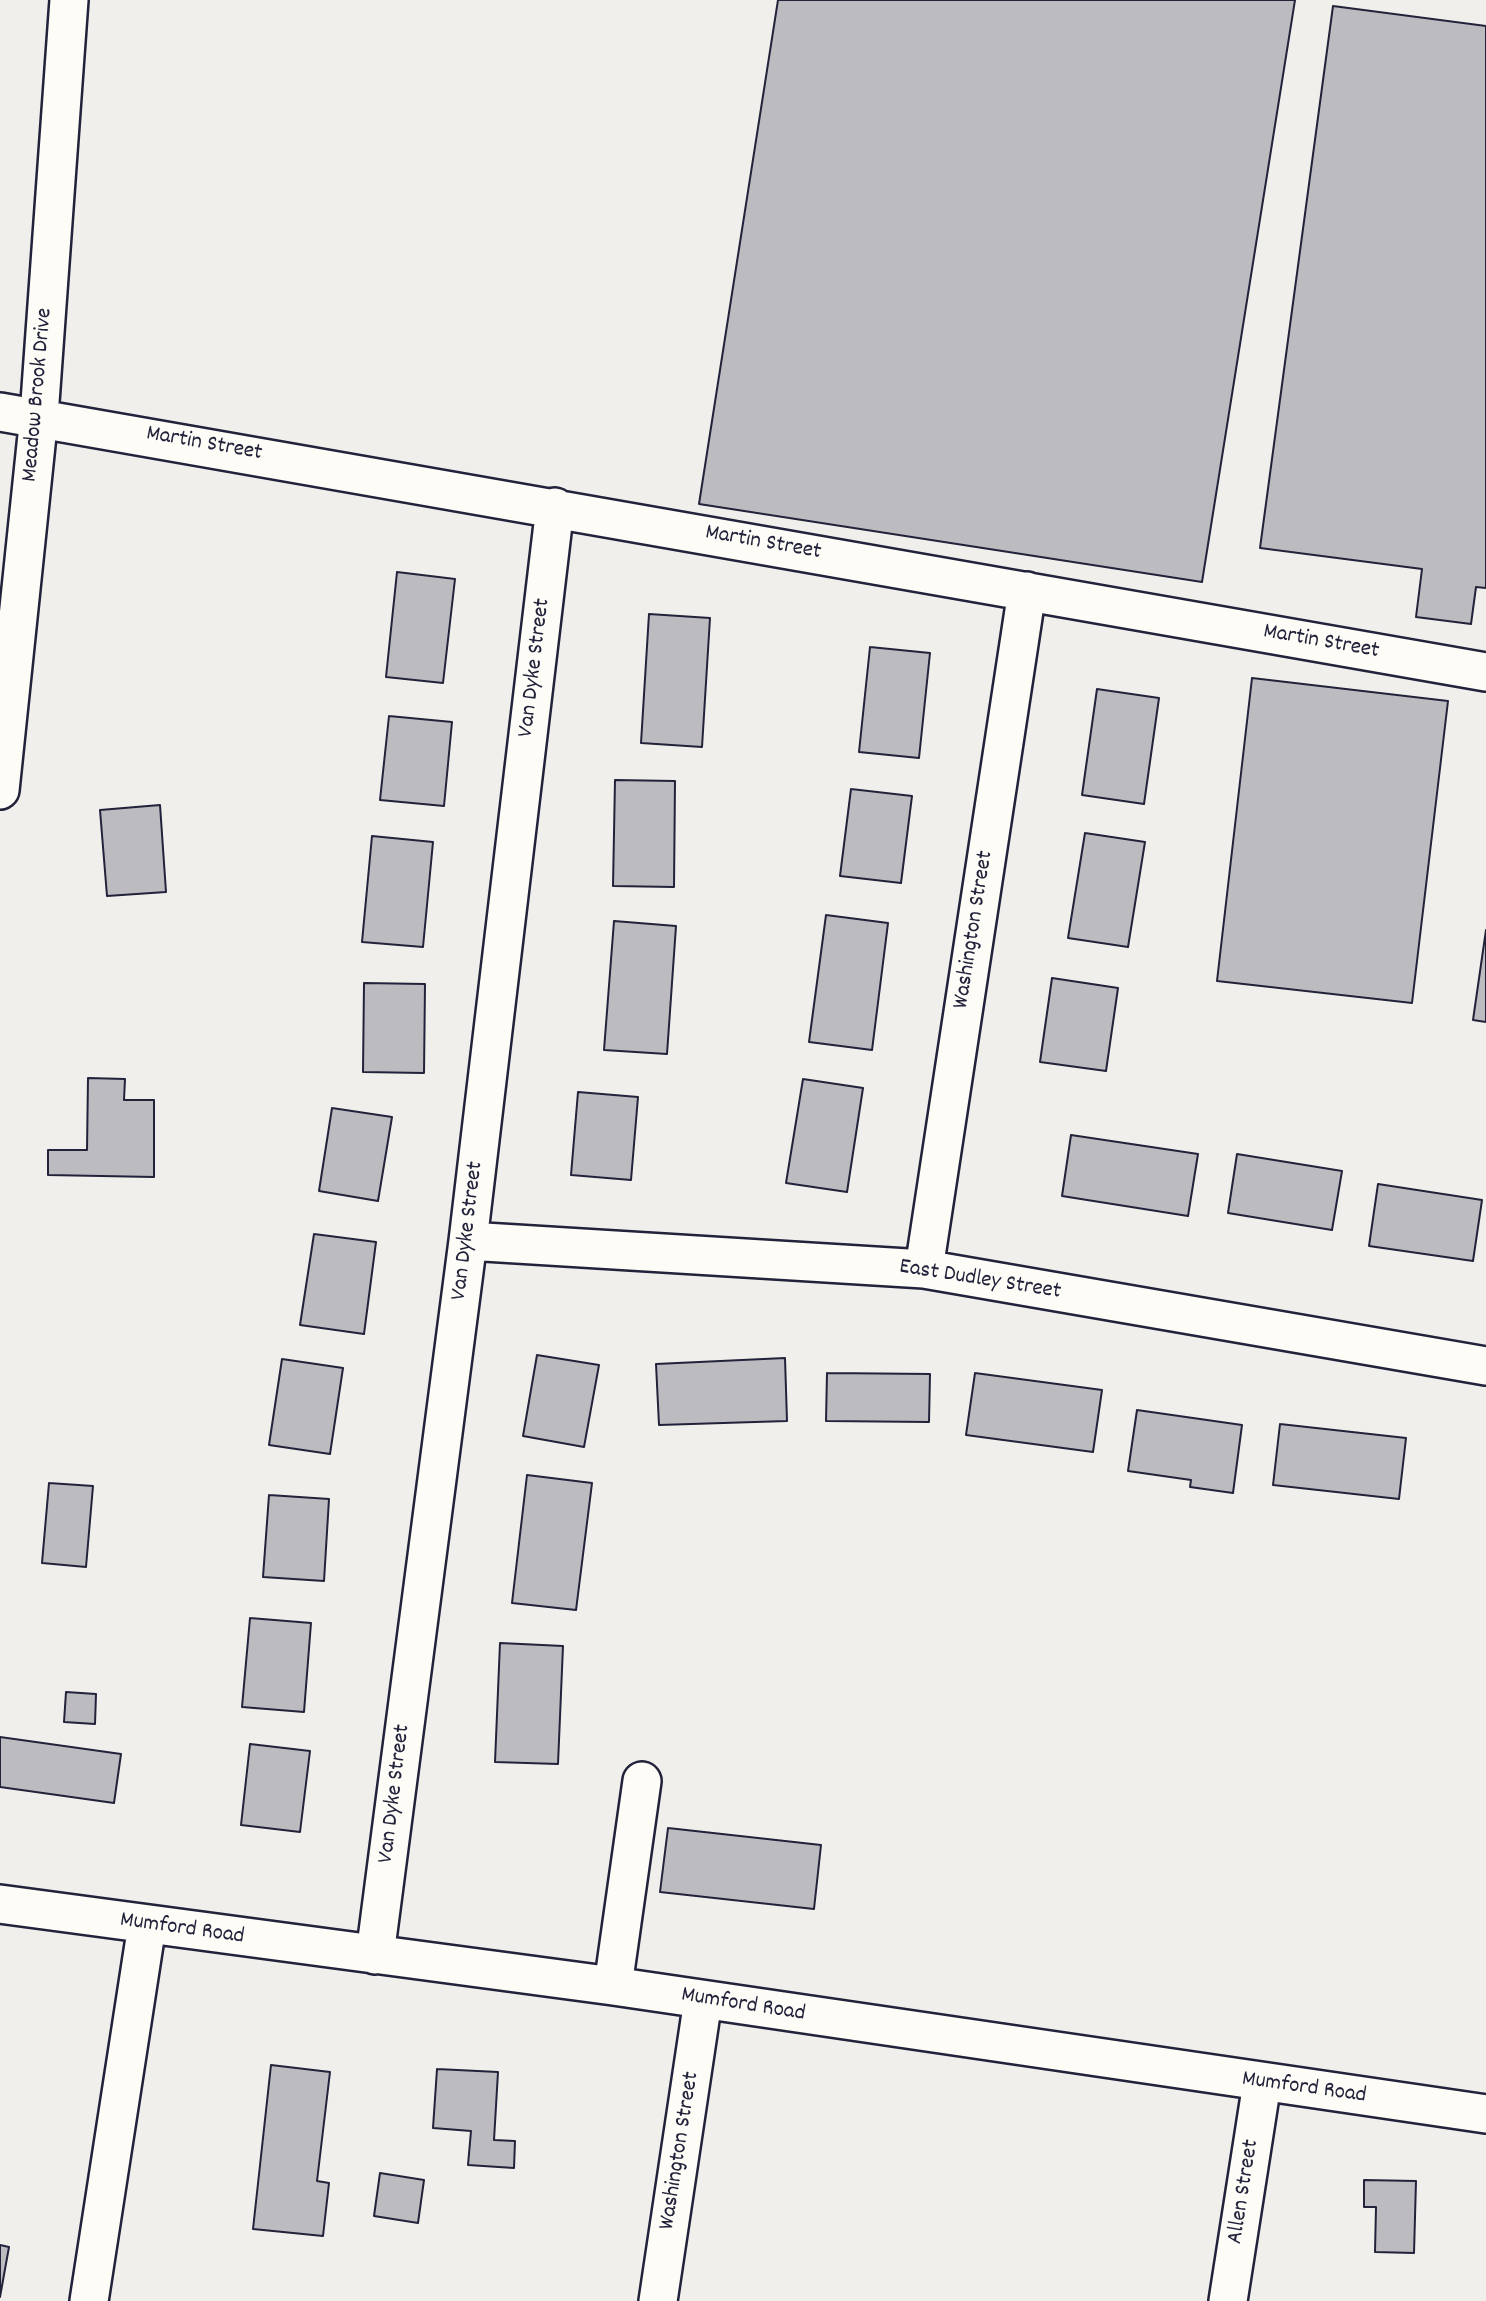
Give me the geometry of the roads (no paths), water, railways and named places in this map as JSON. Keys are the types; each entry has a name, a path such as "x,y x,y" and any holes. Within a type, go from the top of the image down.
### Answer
{"street":[{"name":"Meadow Brook Drive","path":"0,790 39,416 69,0"},
{"name":"Martin Street","path":"0,412 39,416 1486,672"},
{"name":"Van Dyke Street","path":"375,1955 468,1241 555,507"},
{"name":"Washington Street","path":"923,1269 1027,591"},
{"name":"East Dudley Street","path":"468,1241 923,1269 1486,1366"},
{"path":"613,1986 642,1781"},
{"name":"Mumford Road","path":"0,1904 146,1926 613,1986 1486,2114"},
{"path":"89,2301 146,1926"},
{"name":"Washington Street","path":"658,2301 703,2000"},
{"name":"Allen Street","path":"1228,2301 1262,2083"}]}
